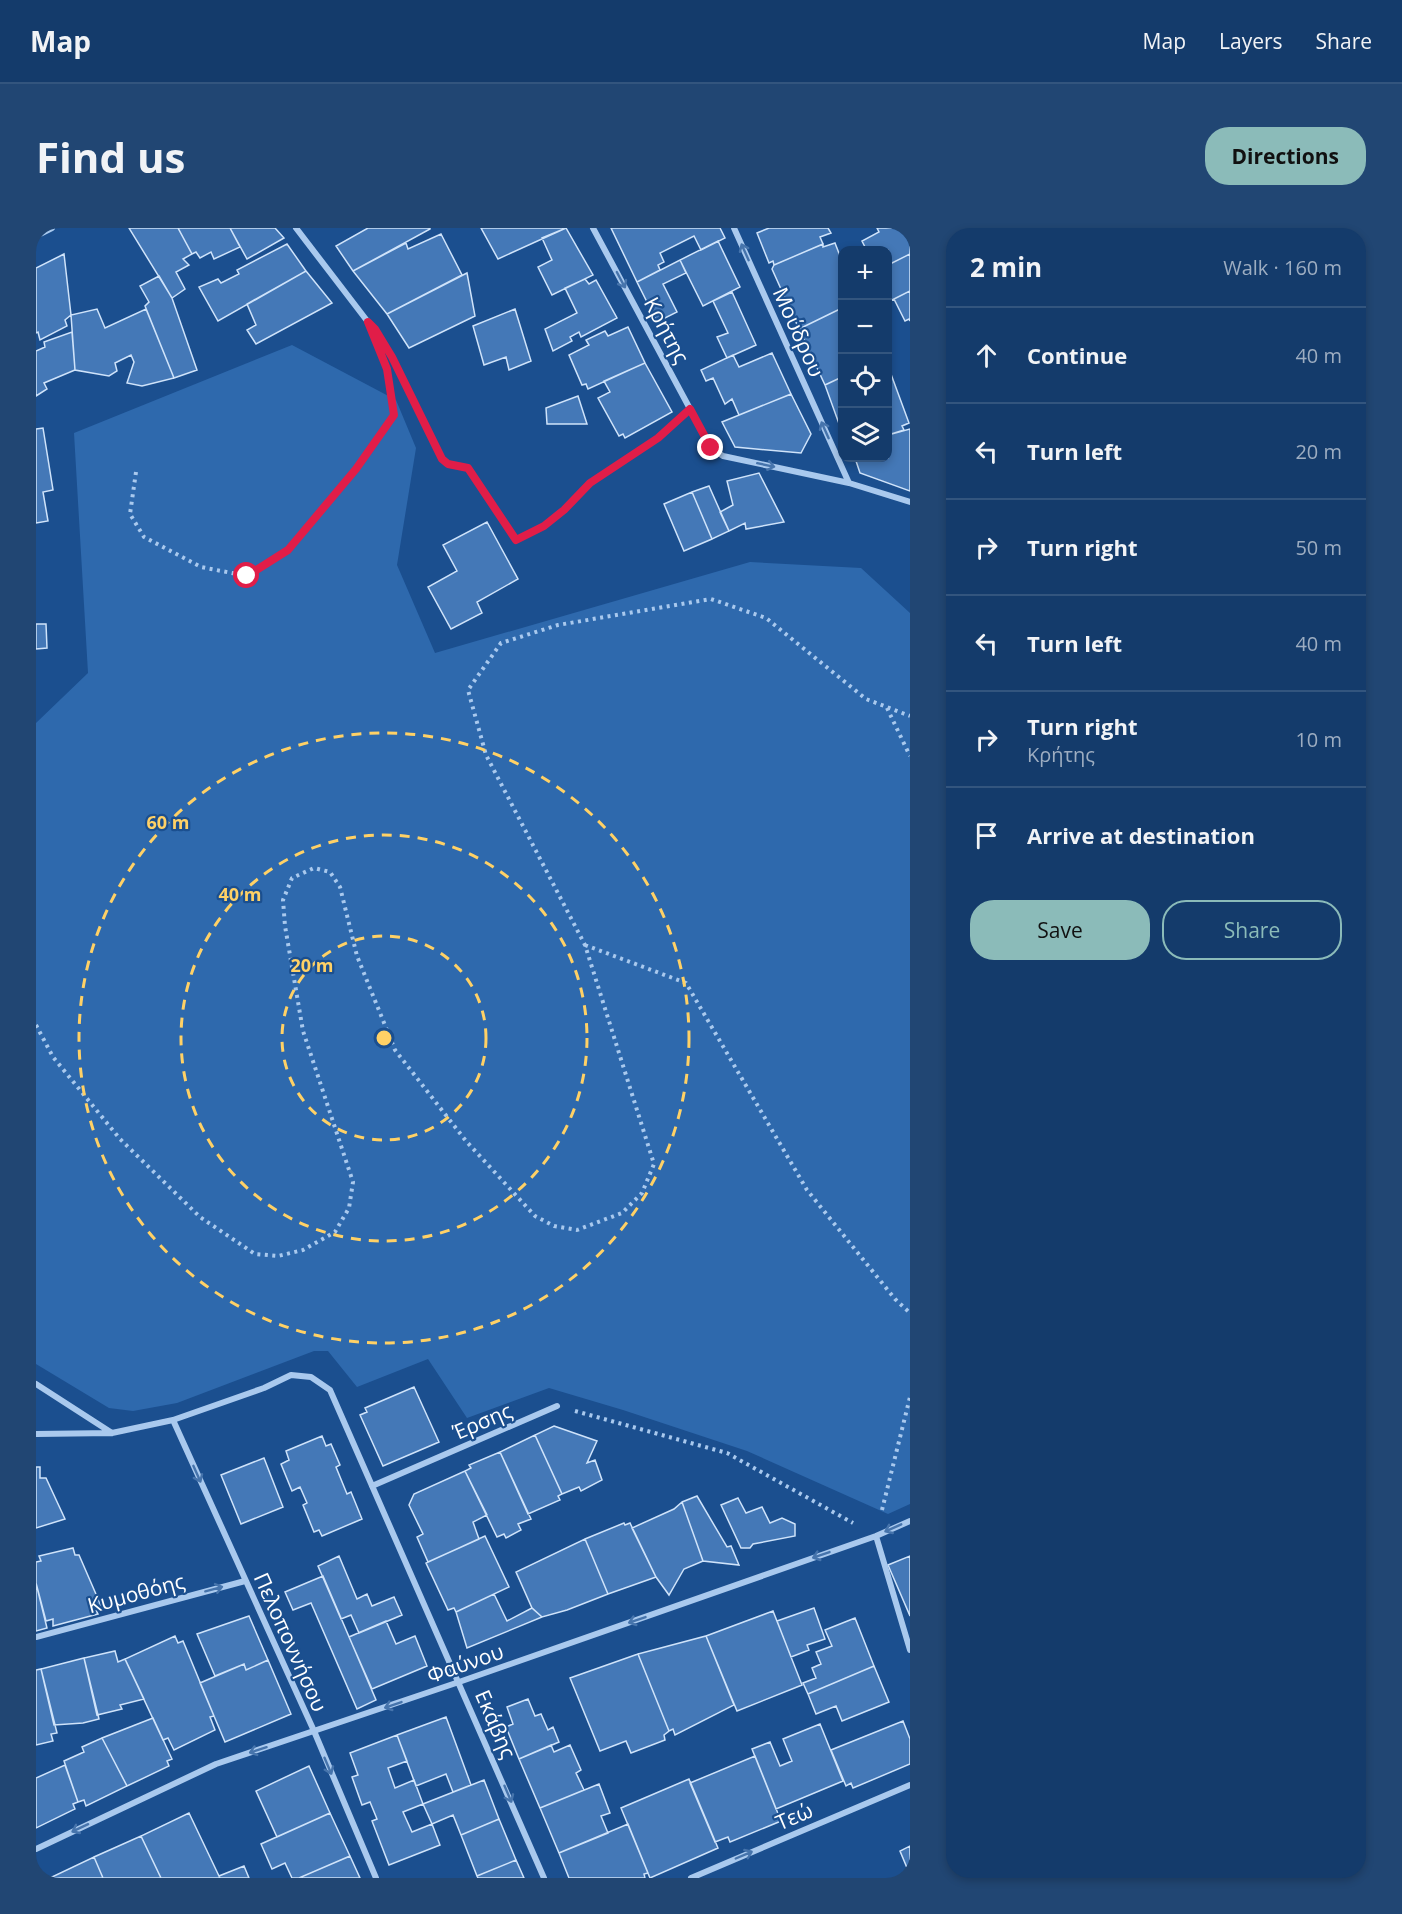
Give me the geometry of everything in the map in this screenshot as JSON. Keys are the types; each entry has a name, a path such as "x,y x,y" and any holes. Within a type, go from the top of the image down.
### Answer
{"street":[{"path":"36,236 52,228"},
{"path":"296,228 368,322"},
{"name":"Κρήτης","path":"593,228 711,448 723,456 849,483"},
{"name":"Μούδρου","path":"734,228 849,483"},
{"path":"849,483 910,502"},
{"path":"36,1434 112,1433 173,1420 264,1388 291,1375 311,1377 330,1390 372,1486"},
{"path":"36,1383 112,1433"},
{"name":"Έρσης","path":"372,1486 557,1406"},
{"name":"Πελοποννήσου","path":"173,1420 314,1731 376,1878"},
{"name":"Εκάβης","path":"372,1486 544,1878"},
{"name":"Φαύνου","path":"36,1849 216,1764 459,1682 876,1536 910,1521"},
{"path":"876,1536 910,1650"},
{"name":"Κυμοθόης","path":"36,1637 245,1581"},
{"name":"Τεώ","path":"691,1878 910,1785"}],"path":[{"path":"136,472 130,514 144,537 201,567 247,576 288,550 356,469 394,415 387,369 368,322"},
{"path":"368,322 375,329 392,357 442,459 448,464 468,468 516,540 544,526 564,510 590,483 658,438 690,409"},
{"path":"36,1025 54,1057 120,1139 200,1217 255,1254 278,1256 303,1250 335,1232 349,1208 352,1182 303,1031 285,926 283,900 292,878 314,868 330,872 340,887 357,956 395,1050 466,1141 535,1216 554,1226 577,1230 622,1213 642,1193 654,1164 585,945 486,756 468,690 501,643 558,625 711,599 766,618 866,699 910,716"},
{"path":"886,706 910,756"},
{"path":"585,945 686,983 807,1190 895,1299 910,1313"},
{"path":"557,1406 728,1453 876,1536 910,1397"}],"shaded area":[{"path":"292,345 396,400 416,448 397,565 435,653 750,562 861,568 910,613 910,1504 888,1514 747,1451 549,1388 467,1418 428,1359 357,1387 328,1351 314,1351 177,1403 133,1411 109,1408 36,1364 36,723 88,673 74,433"}],"building":[{"path":"129,228 178,228 192,254 183,259 189,265 176,272 185,289 172,298"},
{"path":"178,228 230,228 240,247 214,259 211,252 200,258 196,252 192,254"},
{"path":"230,228 275,228 284,238 247,259"},
{"path":"368,228 430,229 353,271 336,246"},
{"path":"481,228 566,228 498,259"},
{"path":"566,228 593,275 552,295 538,267 552,260 542,238"},
{"path":"611,228 720,228 725,238 701,250 694,236 660,253 664,262 658,265 660,270 637,282"},
{"path":"769,228 828,228 831,233 820,237 823,244 774,265 773,261 769,263 757,233"},
{"path":"877,228 910,228 910,254 892,263 892,246 864,246 862,241 879,232"},
{"path":"441,234 462,275 387,314 353,271 406,243 408,249"},
{"path":"718,241 740,287 703,306 680,260"},
{"path":"835,243 838,251 838,310 799,329 772,269 774,265 823,244 823,247"},
{"path":"287,244 306,271 218,321 199,287 218,279 221,283 239,274 237,270"},
{"path":"64,254 71,315 65,320 67,326 40,340 38,332 36,333 36,268"},
{"path":"910,254 910,291 892,300 892,263"},
{"path":"680,260 686,273 663,284 677,312 657,322 637,282"},
{"path":"306,271 332,303 256,344 247,330 256,325 247,304"},
{"path":"467,273 475,316 409,348 387,314"},
{"path":"159,276 172,298 197,370 174,378 145,306 149,302 140,286"},
{"path":"585,279 589,284 596,280 617,318 581,337 579,332 570,337 572,341 553,351 545,329 577,313 565,288"},
{"path":"910,291 910,321 909,319 905,321 894,299"},
{"path":"732,292 756,345 727,358 717,337 728,333 713,301"},
{"path":"97,309 105,328 146,309 174,378 142,386 127,383 134,362 131,355 115,363 117,371 109,376 75,370 71,315"},
{"path":"515,309 531,361 509,370 506,357 484,365 473,326"},
{"path":"838,310 838,379 825,385 799,329"},
{"path":"628,327 645,363 588,389 586,384 582,385 569,355 589,345 586,340 605,331 608,336"},
{"path":"72,332 75,370 44,383 47,389 36,396 36,351 45,347 44,342"},
{"path":"772,353 791,394 739,415 732,399 725,404 713,378 706,381 701,370 733,355 739,367"},
{"path":"645,363 672,412 625,438 623,434 619,436 598,398 610,392 604,381"},
{"path":"892,377 909,423 902,426 904,430 892,434"},
{"path":"838,379 838,421 825,385"},
{"path":"791,394 811,434 801,453 735,447 722,422"},
{"path":"578,396 587,424 547,424 546,408"},
{"path":"43,428 53,490 43,492 48,521 36,523 36,429"},
{"path":"910,429 910,491 860,473 856,462 892,462 892,434"},
{"path":"759,473 784,522 746,529 745,523 729,531 720,512 733,505 727,481"},
{"path":"709,486 729,531 712,539 692,492"},
{"path":"692,492 712,539 684,551 664,504"},
{"path":"487,522 518,579 477,602 482,613 451,629 428,587 457,571 443,545"},
{"path":"36,624 46,624 47,648 36,649"},
{"path":"414,1387 439,1442 383,1466 360,1415 367,1412 365,1408"},
{"path":"554,1426 597,1441 587,1463 595,1460 602,1480 581,1491 579,1487 562,1494 535,1435"},
{"path":"535,1435 562,1494 558,1496 560,1500 528,1514 500,1452"},
{"path":"322,1436 326,1446 331,1444 340,1465 336,1467 347,1494 351,1492 362,1519 322,1536 319,1530 314,1532 303,1505 307,1503 300,1487 292,1491 281,1464 289,1460 286,1451"},
{"path":"500,1452 531,1519 518,1524 521,1530 506,1538 504,1534 497,1537 465,1471 471,1468 469,1465"},
{"path":"264,1458 283,1507 241,1524 221,1475"},
{"path":"36,1467 40,1467 40,1478 46,1478 65,1519 36,1528"},
{"path":"465,1471 487,1515 473,1522 479,1539 428,1562 417,1537 423,1534 409,1505 414,1494"},
{"path":"697,1496 727,1547 731,1546 739,1565 703,1561 682,1502"},
{"path":"738,1498 746,1513 762,1507 770,1523 782,1518 795,1524 795,1536 753,1544 750,1548 741,1548 721,1505"},
{"path":"682,1502 703,1561 684,1569 669,1595 656,1577 632,1528 674,1509"},
{"path":"624,1523 625,1525 630,1523 656,1577 608,1594 585,1539"},
{"path":"485,1536 509,1587 456,1612 454,1608 448,1610 426,1563"},
{"path":"585,1539 608,1594 542,1617 532,1608 516,1572"},
{"path":"73,1548 75,1555 79,1555 102,1608 96,1610 98,1614 53,1626 53,1619 46,1621 36,1583 36,1562 41,1561 39,1556"},
{"path":"339,1556 357,1599 367,1594 372,1606 394,1597 402,1615 359,1633 351,1615 341,1619 318,1566"},
{"path":"910,1556 910,1616 888,1565"},
{"path":"323,1576 376,1700 357,1709 311,1603 293,1610 285,1592"},
{"path":"36,1583 47,1628 36,1631"},
{"path":"494,1594 507,1621 532,1608 542,1617 467,1648 456,1612"},
{"path":"814,1608 825,1639 807,1645 809,1650 791,1657 777,1621"},
{"path":"773,1611 802,1685 737,1711 706,1636"},
{"path":"249,1616 268,1660 246,1670 244,1664 215,1676 197,1634"},
{"path":"855,1618 874,1666 808,1694 803,1683 816,1678 812,1668 821,1664 816,1652 832,1646 825,1630"},
{"path":"386,1621 396,1644 415,1636 427,1666 372,1689 349,1637"},
{"path":"175,1636 178,1643 183,1641 214,1716 210,1717 215,1730 174,1750 168,1738 163,1740 125,1659"},
{"path":"706,1636 734,1705 675,1735 673,1729 669,1731 638,1654"},
{"path":"115,1651 118,1662 125,1659 144,1699 120,1705 122,1709 97,1715 84,1658"},
{"path":"638,1654 669,1731 664,1735 665,1740 631,1753 626,1741 600,1751 570,1678"},
{"path":"84,1658 99,1719 83,1723 54,1725 41,1669"},
{"path":"268,1660 291,1714 225,1742 200,1683 244,1664 246,1670"},
{"path":"874,1666 889,1702 842,1721 836,1706 816,1714 808,1694"},
{"path":"41,1669 57,1733 51,1734 53,1741 36,1745 36,1670"},
{"path":"528,1699 535,1716 541,1714 548,1730 553,1727 559,1742 519,1759 506,1727 513,1724 507,1707"},
{"path":"446,1717 471,1785 453,1792 446,1774 416,1786 397,1735"},
{"path":"153,1718 172,1759 167,1761 169,1766 127,1786 102,1738"},
{"path":"903,1721 910,1739 910,1764 853,1788 851,1783 846,1786 831,1750"},
{"path":"820,1724 843,1781 776,1809 752,1749 770,1742 780,1766 792,1761 783,1739"},
{"path":"397,1735 407,1761 388,1768 395,1788 414,1780 423,1804 403,1812 412,1832 432,1824 440,1845 389,1865 372,1821 377,1819 370,1802 362,1805 352,1777 358,1775 350,1753"},
{"path":"102,1738 127,1786 86,1806 84,1800 78,1802 64,1761 84,1752 82,1747"},
{"path":"551,1745 554,1752 570,1745 581,1770 576,1773 584,1790 540,1808 519,1759"},
{"path":"755,1756 781,1821 730,1842 728,1837 715,1842 690,1783"},
{"path":"65,1765 78,1802 73,1804 75,1809 36,1828 36,1778"},
{"path":"309,1766 330,1813 277,1837 256,1791"},
{"path":"689,1779 718,1848 650,1878 621,1808"},
{"path":"484,1780 499,1819 461,1835 453,1815 432,1824 423,1804"},
{"path":"599,1784 610,1813 601,1816 608,1833 559,1853 540,1808"},
{"path":"189,1813 220,1878 161,1878 141,1836"},
{"path":"330,1813 350,1856 299,1878 292,1878 285,1863 272,1869 261,1844"},
{"path":"499,1819 516,1860 477,1876 461,1835"},
{"path":"628,1824 648,1873 644,1874 645,1878 569,1878 559,1853"},
{"path":"141,1836 161,1878 103,1878 94,1857"},
{"path":"910,1846 910,1875 900,1851"},
{"path":"350,1856 360,1878 299,1878"},
{"path":"94,1857 103,1878 50,1878"},
{"path":"516,1860 524,1878 478,1878 477,1876"},
{"path":"244,1866 249,1878 220,1878 219,1876"}],"route":[{"path":"247,576 288,550 356,469 394,415 387,369 368,322 375,329 392,357 442,459 448,464 468,468 516,540 544,526 564,510 590,483 658,438 690,409 711,448"}]}
